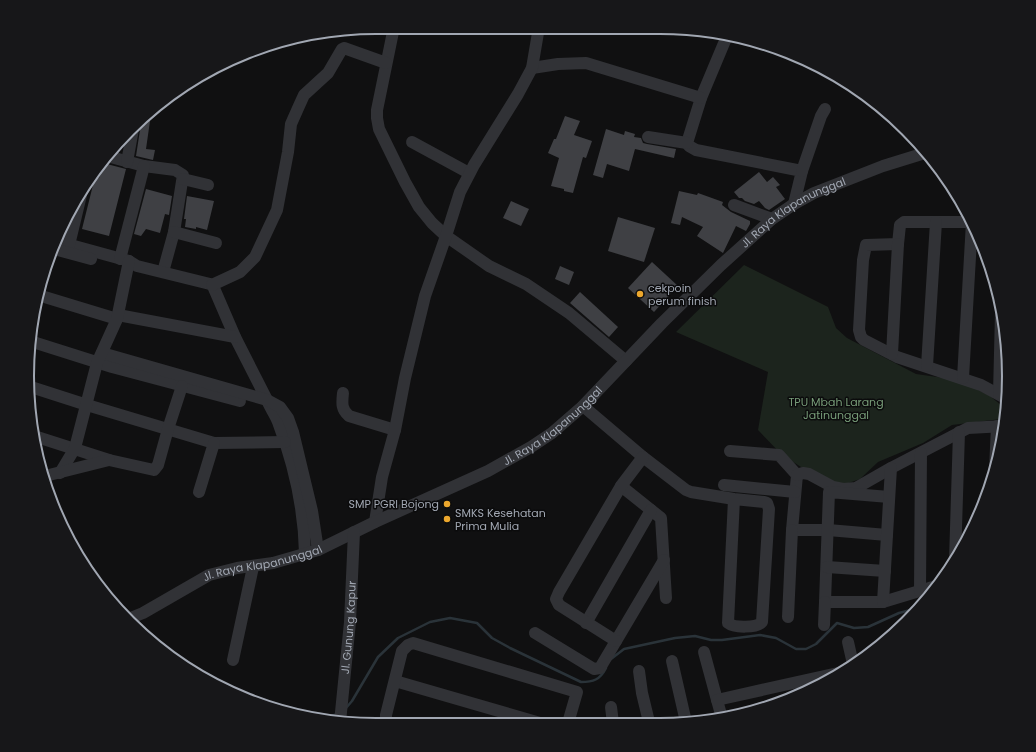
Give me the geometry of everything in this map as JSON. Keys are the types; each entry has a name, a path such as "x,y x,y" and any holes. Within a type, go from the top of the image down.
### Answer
{"street":[{"path":"392,34 377,110 377,118 379,129 419,207 432,223 446,236 489,266 526,284 569,313 626,361"},
{"path":"375,522 382,477 395,430 405,378 426,296 460,192 469,173 518,94 532,68 538,34"},
{"path":"687,143 700,98 725,41"},
{"path":"58,250 128,264 212,285 240,272 255,257 277,210 288,152 291,124 304,94 328,73 344,48 386,63"},
{"path":"532,68 558,64 586,63 700,98"},
{"path":"794,204 802,172 821,116 825,109"},
{"path":"648,137 687,143 696,150 802,172"},
{"path":"127,162 129,139"},
{"path":"412,142 469,173"},
{"name":"Jl. Raya Klapanunggal","path":"133,617 143,613 209,575 237,568 253,567 273,563 318,550 375,522 456,486 531,447 552,433 584,406 662,323 721,265 772,219 814,193 883,166 920,155"},
{"path":"113,158 144,166 175,170 182,174 183,179 174,232 163,272"},
{"path":"60,473 75,448 99,358 117,317 128,264 144,166"},
{"path":"183,179 208,185"},
{"path":"734,205 772,219"},
{"path":"69,244 77,210"},
{"path":"927,366 936,222"},
{"path":"892,354 898,244 901,223 965,222"},
{"path":"174,232 216,243"},
{"path":"964,378 971,235"},
{"path":"61,242 128,264"},
{"path":"898,244 866,245 863,260 861,336 864,340 892,354 980,384 1001,396"},
{"path":"212,285 235,336 274,413 285,442 298,489 305,553"},
{"path":"44,297 117,317 235,336"},
{"path":"36,343 99,358 280,407 288,418 294,432 310,504 318,550"},
{"path":"99,358 182,386 269,404"},
{"path":"40,438 109,460 154,470 158,465 182,386"},
{"path":"35,388 214,443 285,442"},
{"path":"343,393 342,408 349,416 395,430"},
{"path":"584,406 643,456 691,492 764,502 769,506 762,622 758,625 747,627 732,626 728,623 734,499"},
{"path":"829,489 856,488 968,428 998,426"},
{"path":"955,548 959,432"},
{"path":"199,492 214,443"},
{"path":"730,450 779,455 797,475 792,530 788,617"},
{"path":"920,591 921,453"},
{"path":"616,641 560,605 556,599 621,486 643,456"},
{"path":"49,475 109,460"},
{"path":"883,602 891,468"},
{"path":"797,475 803,473 809,474 829,489 889,497"},
{"path":"724,485 795,492"},
{"path":"621,486 661,518 666,598"},
{"path":"824,625 829,489"},
{"path":"586,623 651,510"},
{"path":"792,530 828,530 887,534"},
{"name":"Jl. Gunung Kapur","path":"344,716 342,702 350,622 354,532"},
{"path":"535,633 596,670 602,666 664,560"},
{"path":"233,660 253,567"},
{"path":"827,567 885,570"},
{"path":"825,602 883,602 927,589"},
{"path":"848,642 852,659"},
{"path":"386,718 402,650 413,643 577,692 569,718"},
{"path":"704,652 720,712"},
{"path":"672,661 685,717"},
{"path":"639,671 642,693 648,718"},
{"path":"717,700 823,676"},
{"path":"395,680 523,718"},
{"path":"611,707 612,718"}],"green space":[{"name":"TPU Mbah Larang Jatinunggal","path":"744,265 828,307 836,328 847,338 916,374 958,380 990,396 1000,405 999,419 952,425 923,443 878,462 860,479 843,485 817,477 782,455 758,430 768,372 676,332"}],"building":[{"path":"565,116 580,121 574,135 592,141 586,158 583,157 573,193 551,186 559,158 548,153 554,139 556,139"},
{"path":"150,120 146,149 155,150 153,160 136,156 140,130"},
{"path":"606,129 624,135 625,131 635,134 634,137 641,138 643,143 676,149 674,158 635,149 629,171 607,164 603,178 593,175"},
{"path":"108,164 126,169 109,236 82,229 93,184"},
{"path":"759,172 767,182 773,177 780,185 776,187 785,199 769,210 759,201 754,204 745,201 742,198 739,198 734,192"},
{"path":"146,189 172,196 169,215 165,214 160,233 146,229 141,236 134,234"},
{"path":"679,191 697,195 698,193 723,202 722,205 731,212 750,221 750,224 746,231 736,226 723,253 697,236 703,227 682,217 680,225 671,223"},
{"path":"187,196 214,201 207,230 196,227 196,229 185,227 186,219 184,219"},
{"path":"511,201 529,209 521,226 503,218"},
{"path":"618,217 655,228 644,262 608,251"},
{"path":"652,262 678,286 654,312 628,288"},
{"path":"560,266 574,272 569,285 555,279"},
{"path":"580,292 618,327 609,337 570,303"}],"waterway":[{"path":"611,659 624,649 675,638 695,636 711,640 722,640 760,635 776,638 796,649 806,649 816,644 837,623 854,628 868,627 899,613 909,610"},
{"path":"346,708 352,701 378,657 398,638 430,622 450,618 477,623 492,638 581,682 596,680 606,668"},
{"path":"334,715 338,714"}],"place":[{"name":"cekpoin perum finish","path":"640,294"},
{"name":"SMP PGRI Bojong","path":"447,504"},
{"name":"SMKS Kesehatan Prima Mulia","path":"447,519"}]}
